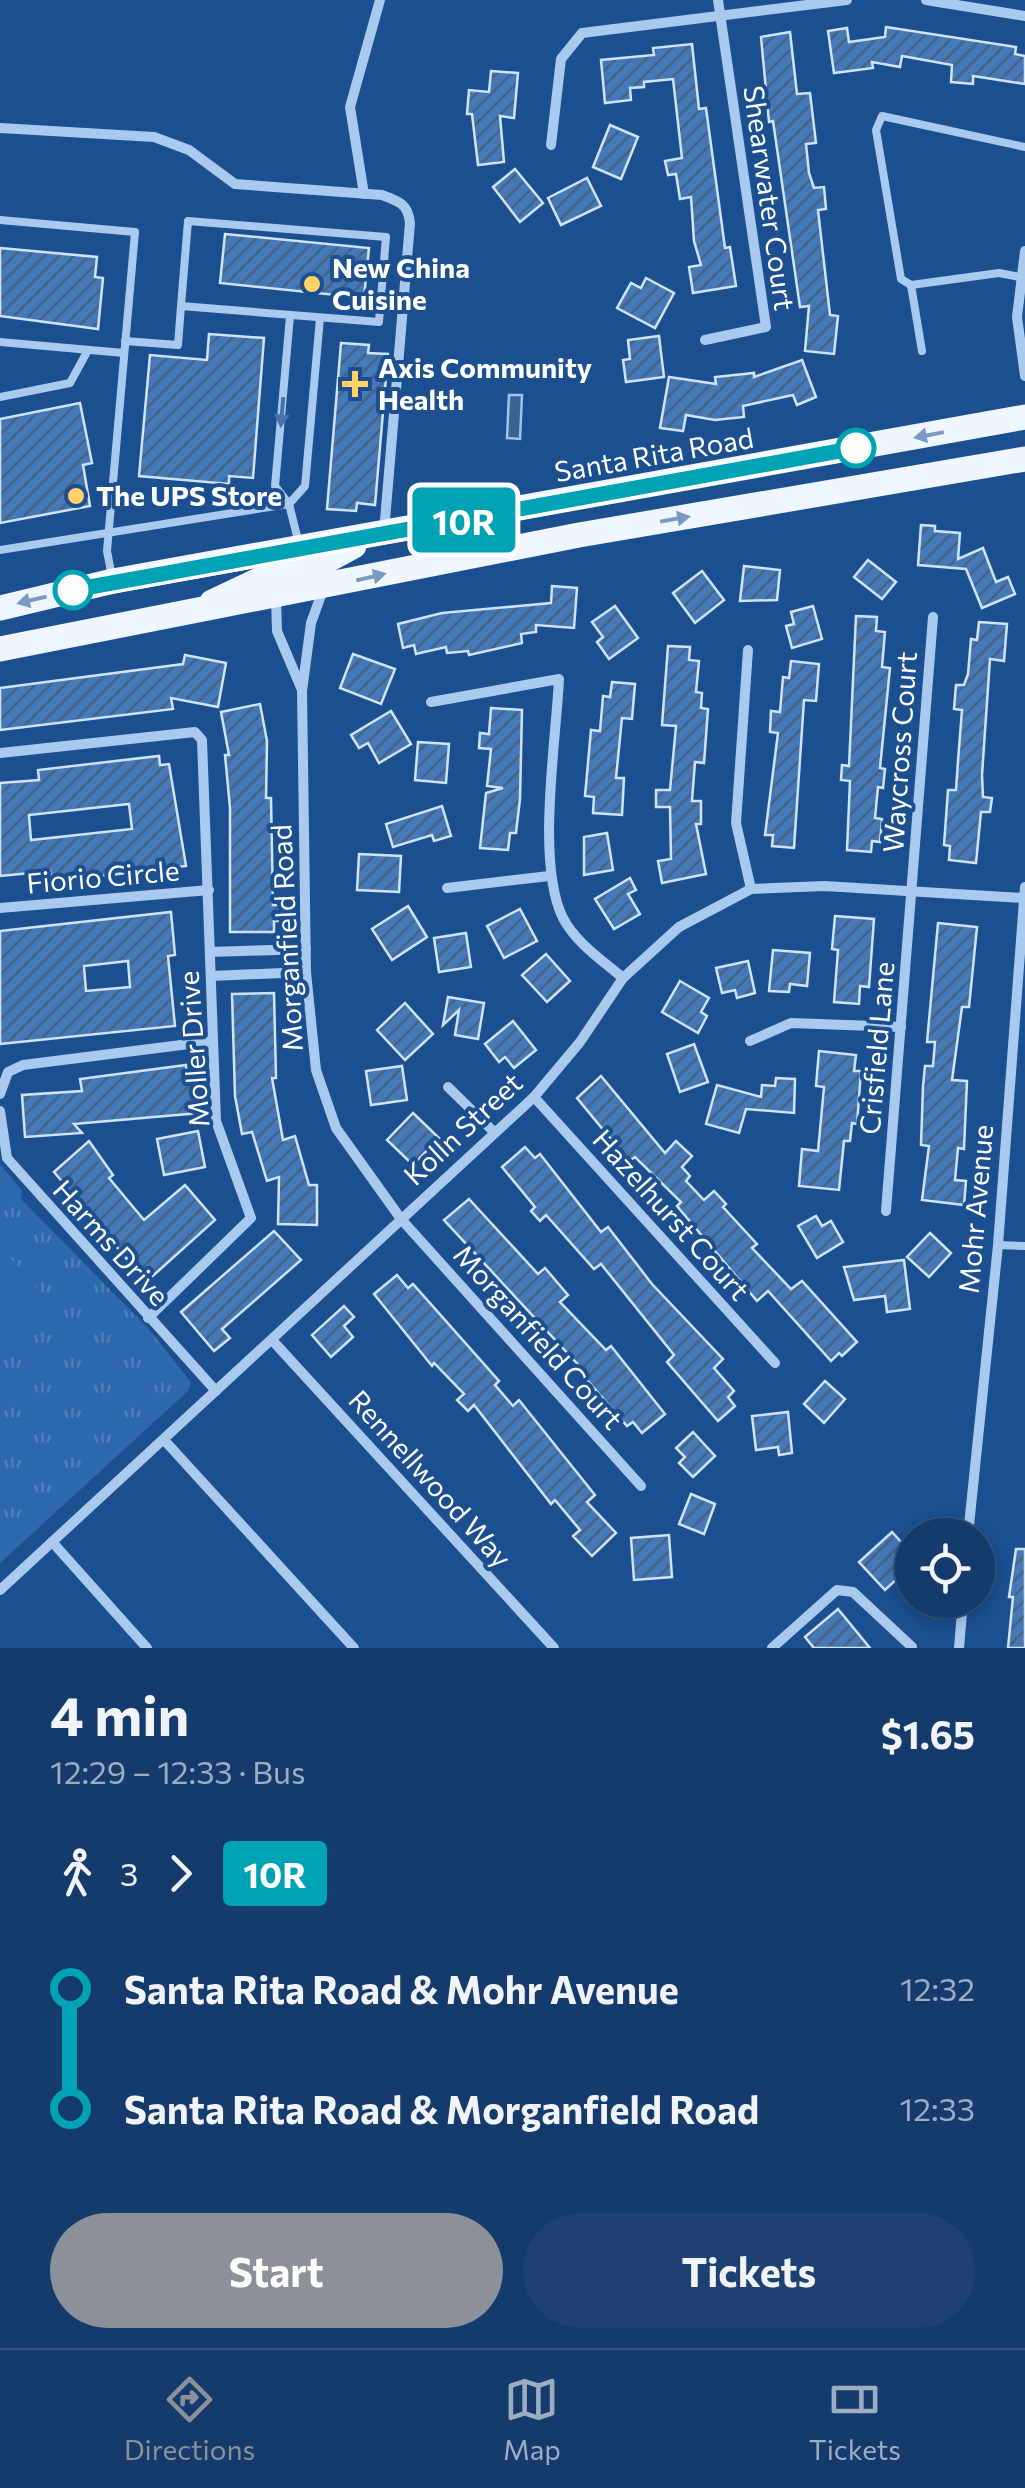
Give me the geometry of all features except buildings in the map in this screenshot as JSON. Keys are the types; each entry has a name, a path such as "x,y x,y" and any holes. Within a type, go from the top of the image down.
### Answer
{"main road":[{"name":"Santa Rita Road","path":"0,608 113,581 1025,417"},
{"path":"0,649 579,536 1025,459"},
{"path":"572,500 579,536"},
{"path":"276,598 295,578 374,535"},
{"path":"190,613 276,572 300,548"}],"street":[{"path":"364,194 350,107 380,0"},
{"path":"718,0 720,15"},
{"path":"551,146 561,59 582,33 847,0"},
{"path":"926,0 1025,16"},
{"name":"Shearwater Court","path":"705,340 766,327 720,15"},
{"path":"0,128 154,137 189,150 236,184 364,194 401,202 409,210 374,535"},
{"path":"1025,251 1017,318 1025,376"},
{"name":"Morganfield Road","path":"324,587 311,624 302,691 306,972 316,1070 336,1128 400,1219"},
{"name":"Morganfield Road","path":"276,598 277,631 302,691"},
{"name":"Waycross Court","path":"912,890 933,617"},
{"path":"748,650 736,823 751,889"},
{"path":"431,702 559,679 549,876 564,918 582,943 622,978"},
{"name":"Moller Drive","path":"0,754 195,732 202,740 216,1122 251,1218 148,1318"},
{"path":"447,888 549,876"},
{"name":"Mohr Avenue","path":"970,1518 998,1245 1010,1068 1019,1018 1025,888"},
{"name":"Kolln Street","path":"0,1590 166,1442 534,1096 580,1042 622,978 679,928 751,889 912,890 1024,898"},
{"name":"Fiorio Circle","path":"0,908 209,890"},
{"name":"Crisfield Lane","path":"886,1211 912,890"},
{"path":"210,952 306,949"},
{"path":"210,976 306,972"},
{"path":"750,1041 791,1022 901,1027"},
{"path":"0,1094 8,1072 22,1065 213,1041"},
{"path":"448,1087 494,1132"},
{"name":"Hazelhurst Court","path":"534,1096 775,1363"},
{"name":"Harms Drive","path":"0,1110 7,1158 216,1391"},
{"name":"Morganfield Court","path":"400,1219 641,1486"},
{"name":"Rennellwood Way","path":"272,1340 554,1648"},
{"path":"166,1442 354,1648"},
{"path":"54,1544 147,1648"},
{"path":"772,1648 836,1590 852,1592 912,1648"},
{"path":"959,1648 962,1618"}],"lane":[{"path":"1020,277 999,273 912,285 901,278 876,130 882,116 1025,146"},
{"path":"0,220 135,232 106,551 113,581"},
{"path":"125,340 178,345 181,306 188,221 386,237 380,322 181,306"},
{"path":"912,285 922,351"},
{"path":"290,316 275,486 289,504 300,548"},
{"path":"0,550 289,504 305,486 320,318"},
{"path":"0,342 124,353"},
{"path":"0,397 70,383 88,350"},
{"path":"1010,1068 1025,1068"},
{"path":"998,1245 1025,1246"}],"green space":[{"path":"0,1164 22,1191 21,1199 147,1327 191,1382 188,1391 0,1563"},
{"path":"0,1247 58,1311 7,1358 0,1351"}],"shaded area":[{"path":"509,395 522,395 520,439 507,438"}],"bus line":[{"name":"10R","path":"73,590 856,448"}],"place":[{"name":"New China Cuisine","path":"312,284"},
{"name":"Axis Community Health","path":"355,384"},
{"name":"The UPS Store","path":"76,496"}]}
